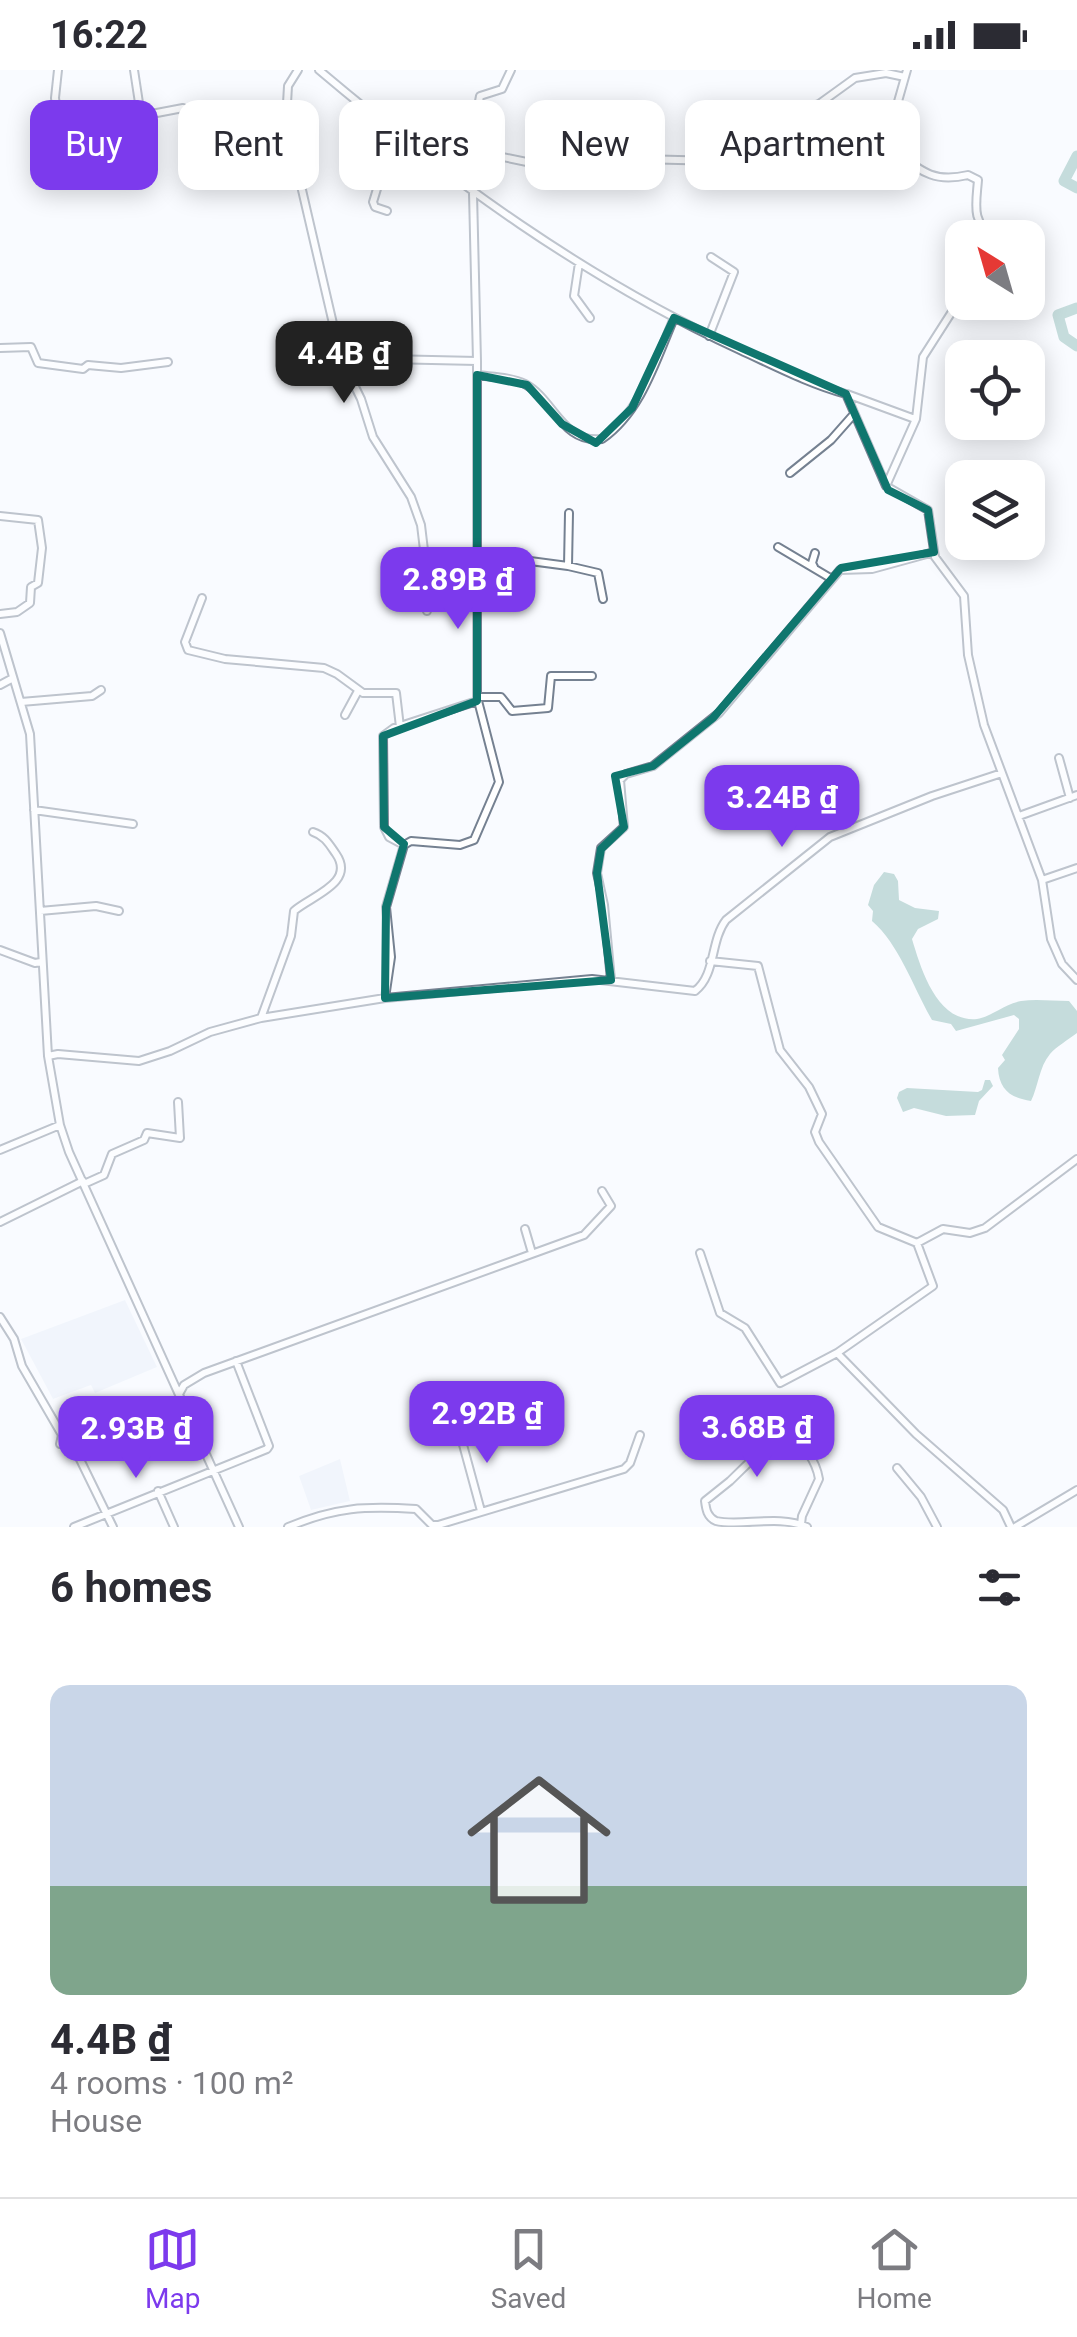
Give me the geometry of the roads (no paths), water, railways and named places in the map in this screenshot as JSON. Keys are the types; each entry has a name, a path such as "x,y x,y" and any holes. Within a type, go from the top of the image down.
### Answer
{"street":[{"path":"55,100 58,70"},
{"path":"134,70 141,116 178,109"},
{"path":"298,70 288,86 286,121 341,358 361,399 373,437 411,496 421,525 427,611"},
{"path":"319,70 355,100"},
{"path":"479,100 480,96 502,89 511,70"},
{"path":"505,157 551,167 599,158 718,161 743,154 788,114 820,104 855,78 906,74 898,104 895,151 936,178 951,180 968,175 978,180 974,208 977,220"},
{"path":"377,190 374,207 387,212"},
{"path":"470,190 579,263 674,318 807,381 916,420"},
{"path":"385,998 390,956 386,908 404,845 411,841 460,845 474,840 499,782 477,699 473,192"},
{"path":"710,336 734,272 711,257"},
{"path":"579,263 574,296 590,318"},
{"path":"476,375 527,385 562,424 588,439 602,438 625,418 638,398 674,318"},
{"path":"886,486 916,420 923,357 947,320"},
{"path":"0,348 30,348 38,363 59,367 120,368 168,362"},
{"path":"341,358 477,361"},
{"path":"846,394 886,486 928,510 934,552 964,596 968,655 984,725 1042,880 1051,939 1062,964 1077,980"},
{"path":"790,473 831,440 855,413"},
{"path":"568,566 569,513"},
{"path":"0,516 38,520 42,548 38,583 31,587 30,603 17,612 0,614"},
{"path":"778,547 832,579"},
{"path":"611,980 597,872 602,848 624,827 620,780 626,774 653,766 713,718 842,569 872,569 934,552"},
{"path":"814,568 815,553"},
{"path":"476,554 598,573 603,599"},
{"path":"202,598 186,642 192,652 224,659 324,668 358,691 396,692 400,726"},
{"path":"0,633 30,734 48,1056 60,1125 239,1527"},
{"path":"404,845 389,836 384,822 385,732 477,699 501,697 512,711 548,708 549,677 592,676"},
{"path":"0,685 14,678"},
{"path":"21,702 92,696 100,690"},
{"path":"345,715 358,691"},
{"path":"1019,816 1074,797 1060,758"},
{"path":"48,1056 139,1061 210,1032 261,1018 385,998 611,980 695,991 705,981 718,932 726,920 824,840 1002,772"},
{"path":"34,810 133,824"},
{"path":"261,1018 291,936 294,910 329,889 341,869 341,862 324,838 313,832"},
{"path":"1042,880 1077,868"},
{"path":"40,911 96,906 119,911"},
{"path":"0,950 41,962"},
{"path":"700,1253 720,1313 745,1328 780,1384 838,1352 933,1286 917,1243 878,1227 819,1142 815,1132 822,1114 809,1087 780,1050 758,966 710,961"},
{"path":"0,1222 104,1175 112,1154 144,1140 146,1133 180,1138 178,1102"},
{"path":"0,1150 60,1125"},
{"path":"917,1243 944,1229 970,1234 986,1228 1077,1159"},
{"path":"179,1395 184,1384 236,1361 591,1230 611,1206 602,1191"},
{"path":"525,1229 532,1253"},
{"path":"0,1318 14,1338 22,1366 62,1435 60,1444"},
{"path":"838,1352 916,1434 1004,1510 1013,1527 1077,1490"},
{"path":"74,1527 270,1446 236,1361"},
{"path":"459,1430 481,1511"},
{"path":"288,1527 333,1510 353,1508 416,1509 434,1526 624,1469 630,1464 640,1435"},
{"path":"787,1436 800,1443 818,1471 819,1479 802,1516 804,1525 718,1522 710,1516 705,1501 771,1441 787,1436"},
{"path":"71,1440 113,1527"},
{"path":"897,1468 921,1496 937,1527"},
{"path":"158,1491 174,1527"}],"waterway":[{"path":"1077,156 1064,181 1077,188"},
{"path":"1077,308 1058,315 1064,337 1077,346"}]}
